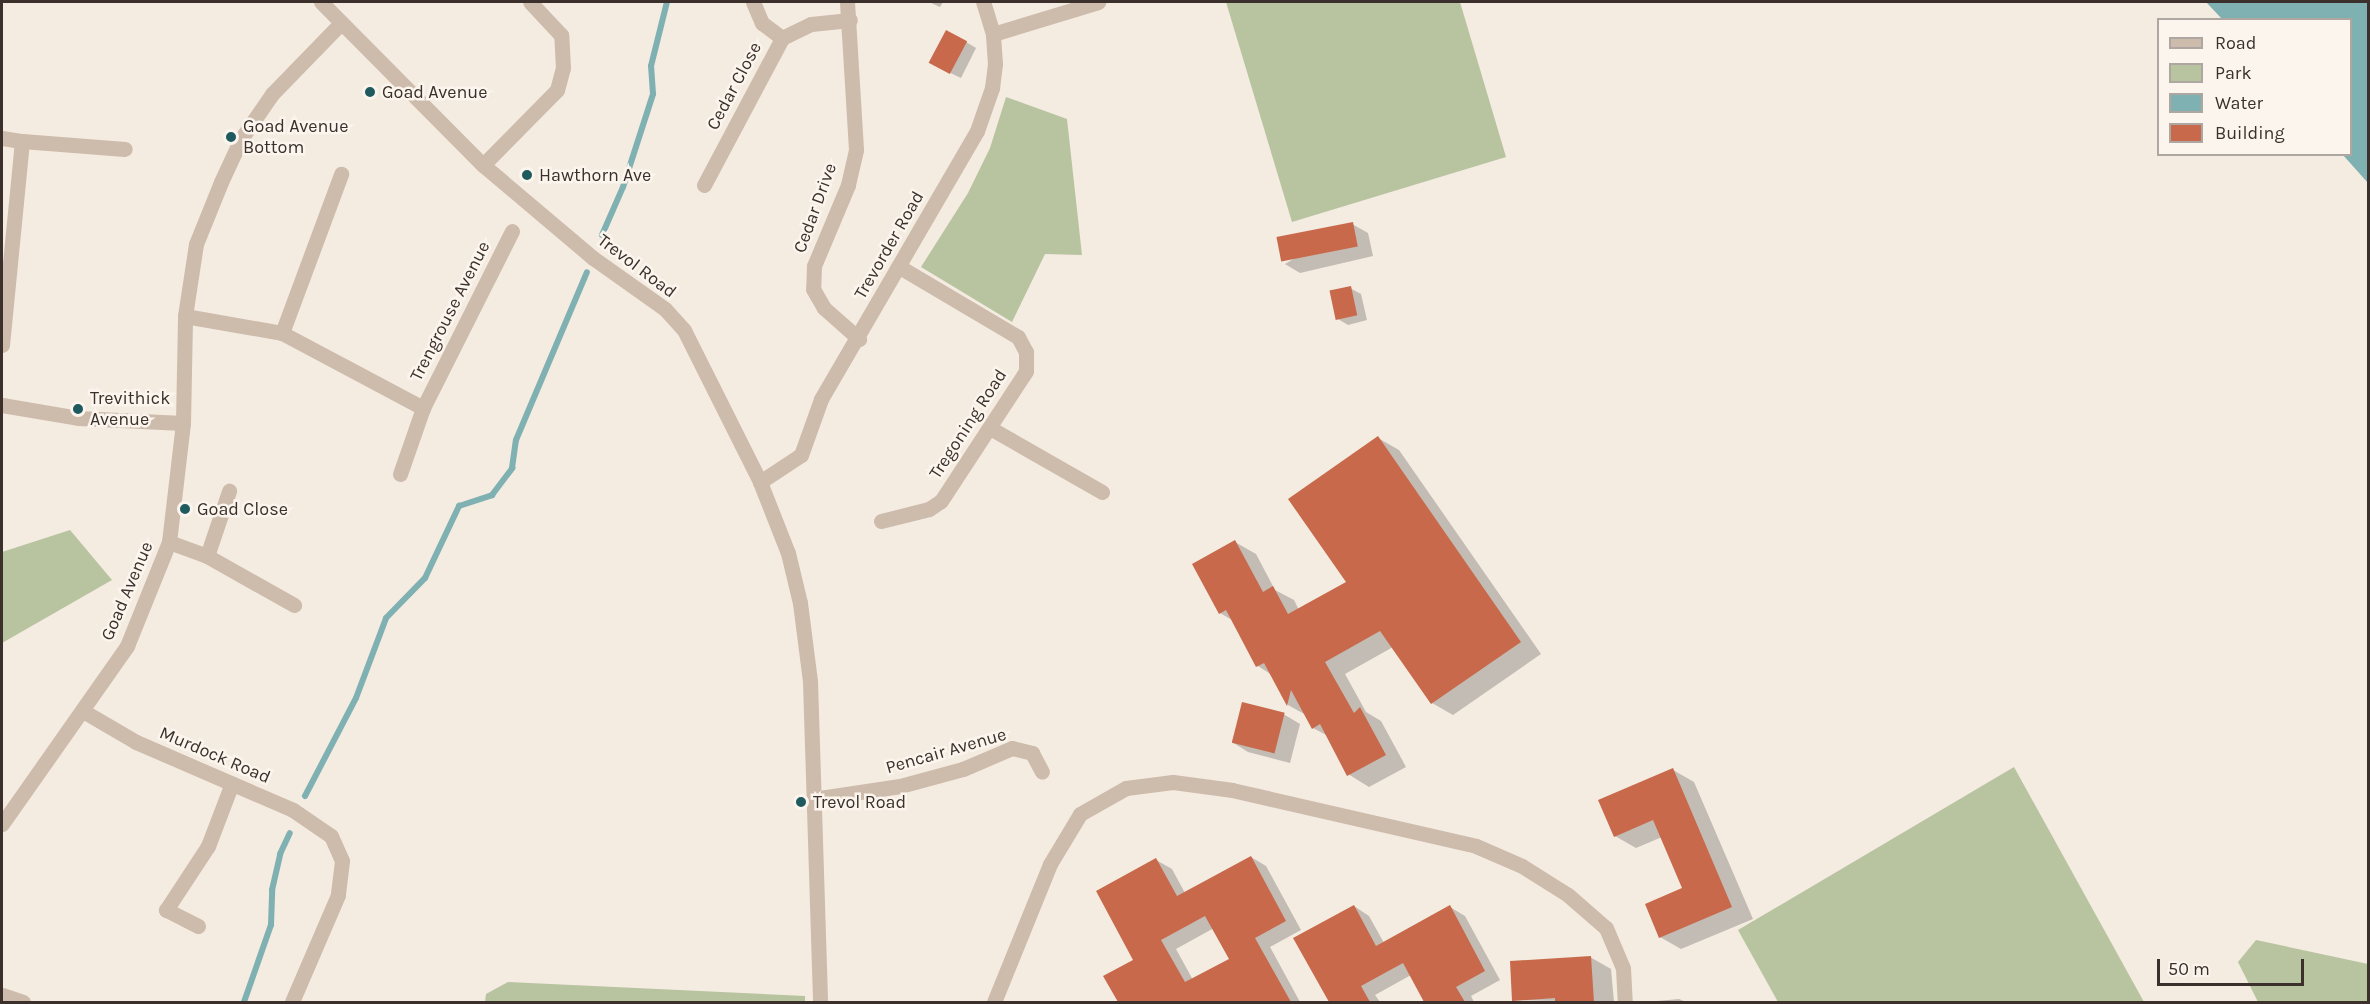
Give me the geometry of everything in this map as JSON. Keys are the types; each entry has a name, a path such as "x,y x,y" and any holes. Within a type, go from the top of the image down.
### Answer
{"street":[{"name":"Trevol Road","path":"321,2 483,165 593,258 665,309 684,330 760,482 788,554 801,603 810,681 820,1002"},
{"path":"483,165 557,90 563,68 561,35 530,2"},
{"path":"753,2 762,23 782,38"},
{"name":"Cedar Drive","path":"847,2 856,150 848,185 814,266 813,289 824,308 859,339"},
{"name":"Trevorder Road","path":"760,482 801,455 821,399 859,339 898,266 977,131 992,88 993,34 983,2"},
{"path":"993,34 1098,2"},
{"name":"Cedar Close","path":"704,185 782,38 811,24 849,21"},
{"name":"Goad Avenue","path":"2,824 127,646 169,542 183,423 185,316 196,244 242,139 288,77 341,23"},
{"path":"2,138 125,149"},
{"path":"2,345 22,141"},
{"path":"282,333 341,174"},
{"name":"Trengrouse Avenue","path":"400,474 423,408 512,231"},
{"name":"Tregoning Road","path":"881,521 928,509 941,501 1026,371 1026,352 1018,337 898,266"},
{"name":"Trengrouse Avenue","path":"185,316 282,333 423,408"},
{"path":"2,405 78,418 183,423"},
{"path":"990,428 1101,492"},
{"path":"207,556 229,491"},
{"path":"169,542 207,556 294,605"},
{"name":"Murdock Road","path":"83,711 135,742 293,810 331,836 342,861 338,895 292,1002"},
{"name":"Pencair Avenue","path":"813,799 900,786 963,769 1012,748 1032,753 1042,772"},
{"path":"994,1002 1050,864 1065,834 1080,814 1126,788 1173,782 1232,790 1476,846 1522,866 1568,895 1606,928 1623,968 1625,1002"},
{"path":"198,926 166,910 208,846 232,783"},
{"path":"2,995 23,1002"}],"green space":[{"path":"1226,2 1460,2 1506,157 1292,222"},
{"path":"1006,97 1067,119 1082,255 1045,254 1012,322 921,267 968,193 990,148"},
{"path":"70,530 112,580 2,643 2,552"},
{"path":"2014,767 2144,1002 1778,1002 1738,930"},
{"path":"2256,940 2368,964 2368,1002 2258,1002 2238,962"},
{"path":"508,982 805,996 805,1002 485,1002 486,994"}],"water":[{"path":"2206,2 2368,2 2368,183 2344,156 2352,156 2352,18 2221,18"}],"building":[{"path":"946,30 967,41 950,74 929,63"},
{"path":"1353,222 1358,247 1281,261 1276,237"},
{"path":"1351,286 1357,315 1336,320 1329,291"},
{"path":"1378,436 1521,642 1431,704 1380,631 1325,662 1354,713 1360,707 1386,755 1347,776 1320,724 1312,729 1291,690 1287,706 1264,663 1256,667 1226,610 1219,614 1192,564 1235,540 1263,592 1273,586 1288,614 1346,582 1288,499"},
{"path":"1242,702 1285,713 1275,753 1232,743"},
{"path":"1673,768 1732,907 1659,938 1645,904 1682,888 1653,820 1614,837 1598,800"},
{"path":"1251,856 1286,921 1255,938 1291,1002 1118,1002 1103,976 1133,960 1096,891 1156,858 1177,896","holes":["1205,916 1229,959 1185,982 1161,940"]},
{"path":"1354,905 1376,946 1450,905 1485,971 1456,987 1465,1002 1424,1002 1403,963 1361,986 1370,1002 1329,1002 1293,938"},
{"path":"1591,956 1594,1002 1555,1002 1555,998 1512,1001 1510,961"}],"waterway":[{"path":"602,235 623,187 653,94 651,66 667,2"},
{"path":"305,796 356,698 386,618 425,578 459,506 492,495 512,468 516,440 587,272"},
{"path":"244,1002 271,925 272,890 280,854 290,833"}],"place":[{"name":"Goad Avenue","path":"370,92"},
{"name":"Goad Avenue Bottom","path":"231,137"},
{"name":"Hawthorn Ave","path":"527,175"},
{"name":"Trevithick Avenue","path":"78,409"},
{"name":"Goad Close","path":"185,509"},
{"name":"Trevol Road","path":"801,802"}]}
